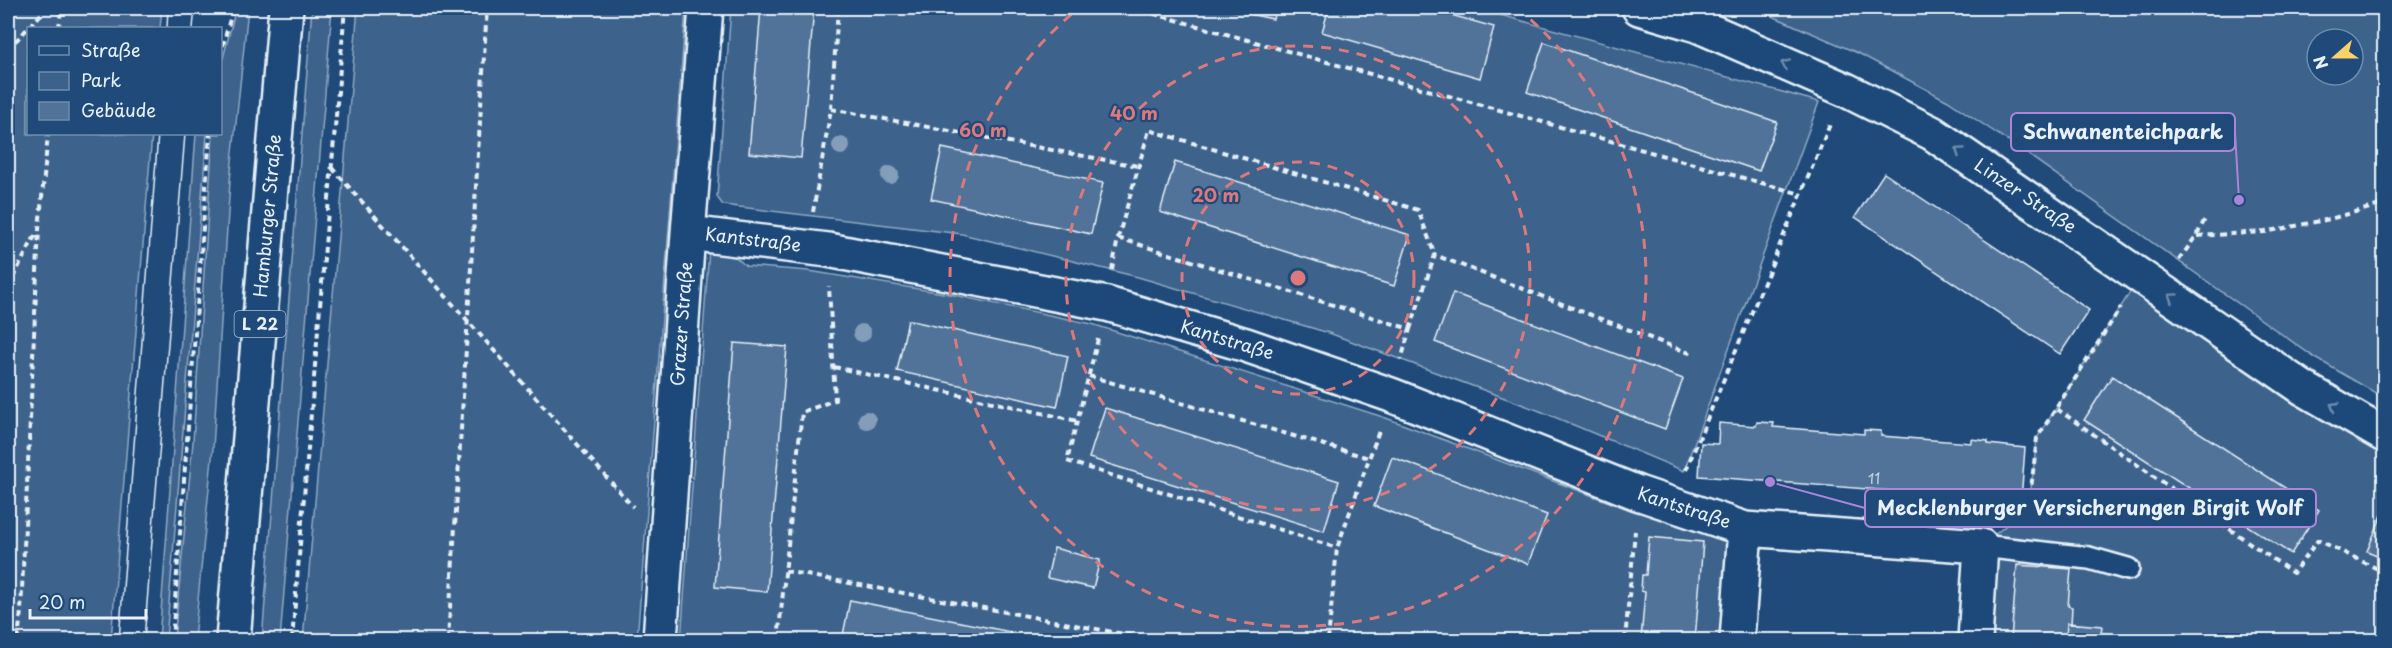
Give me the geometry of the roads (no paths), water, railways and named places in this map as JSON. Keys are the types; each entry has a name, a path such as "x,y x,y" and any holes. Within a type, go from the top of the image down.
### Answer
{"street":[{"name":"Hamburger Straße","path":"234,640 286,8"},
{"name":"Grazer Straße","path":"660,640 706,8"},
{"name":"Linzer Straße","path":"1639,8 1697,25 1846,90 1932,133 2303,388 2385,435"},
{"name":"Kantstraße","path":"688,233 818,248 1107,304 1246,345 1391,395 1638,493 1745,528 1981,546"},
{"path":"1737,640 1745,528"},
{"path":"1975,640 1981,546"}],"lane":[{"path":"1981,546 2089,558 2128,569"}],"tram line":[{"path":"167,27 168,8"},
{"path":"193,27 195,8"},
{"path":"119,640 158,135"},
{"path":"144,640 185,135"}],"place":[{"name":"Schwanenteichpark","path":"2239,200"},
{"name":"Mecklenburger Versicherungen Birgit Wolf","path":"1770,482"}]}
